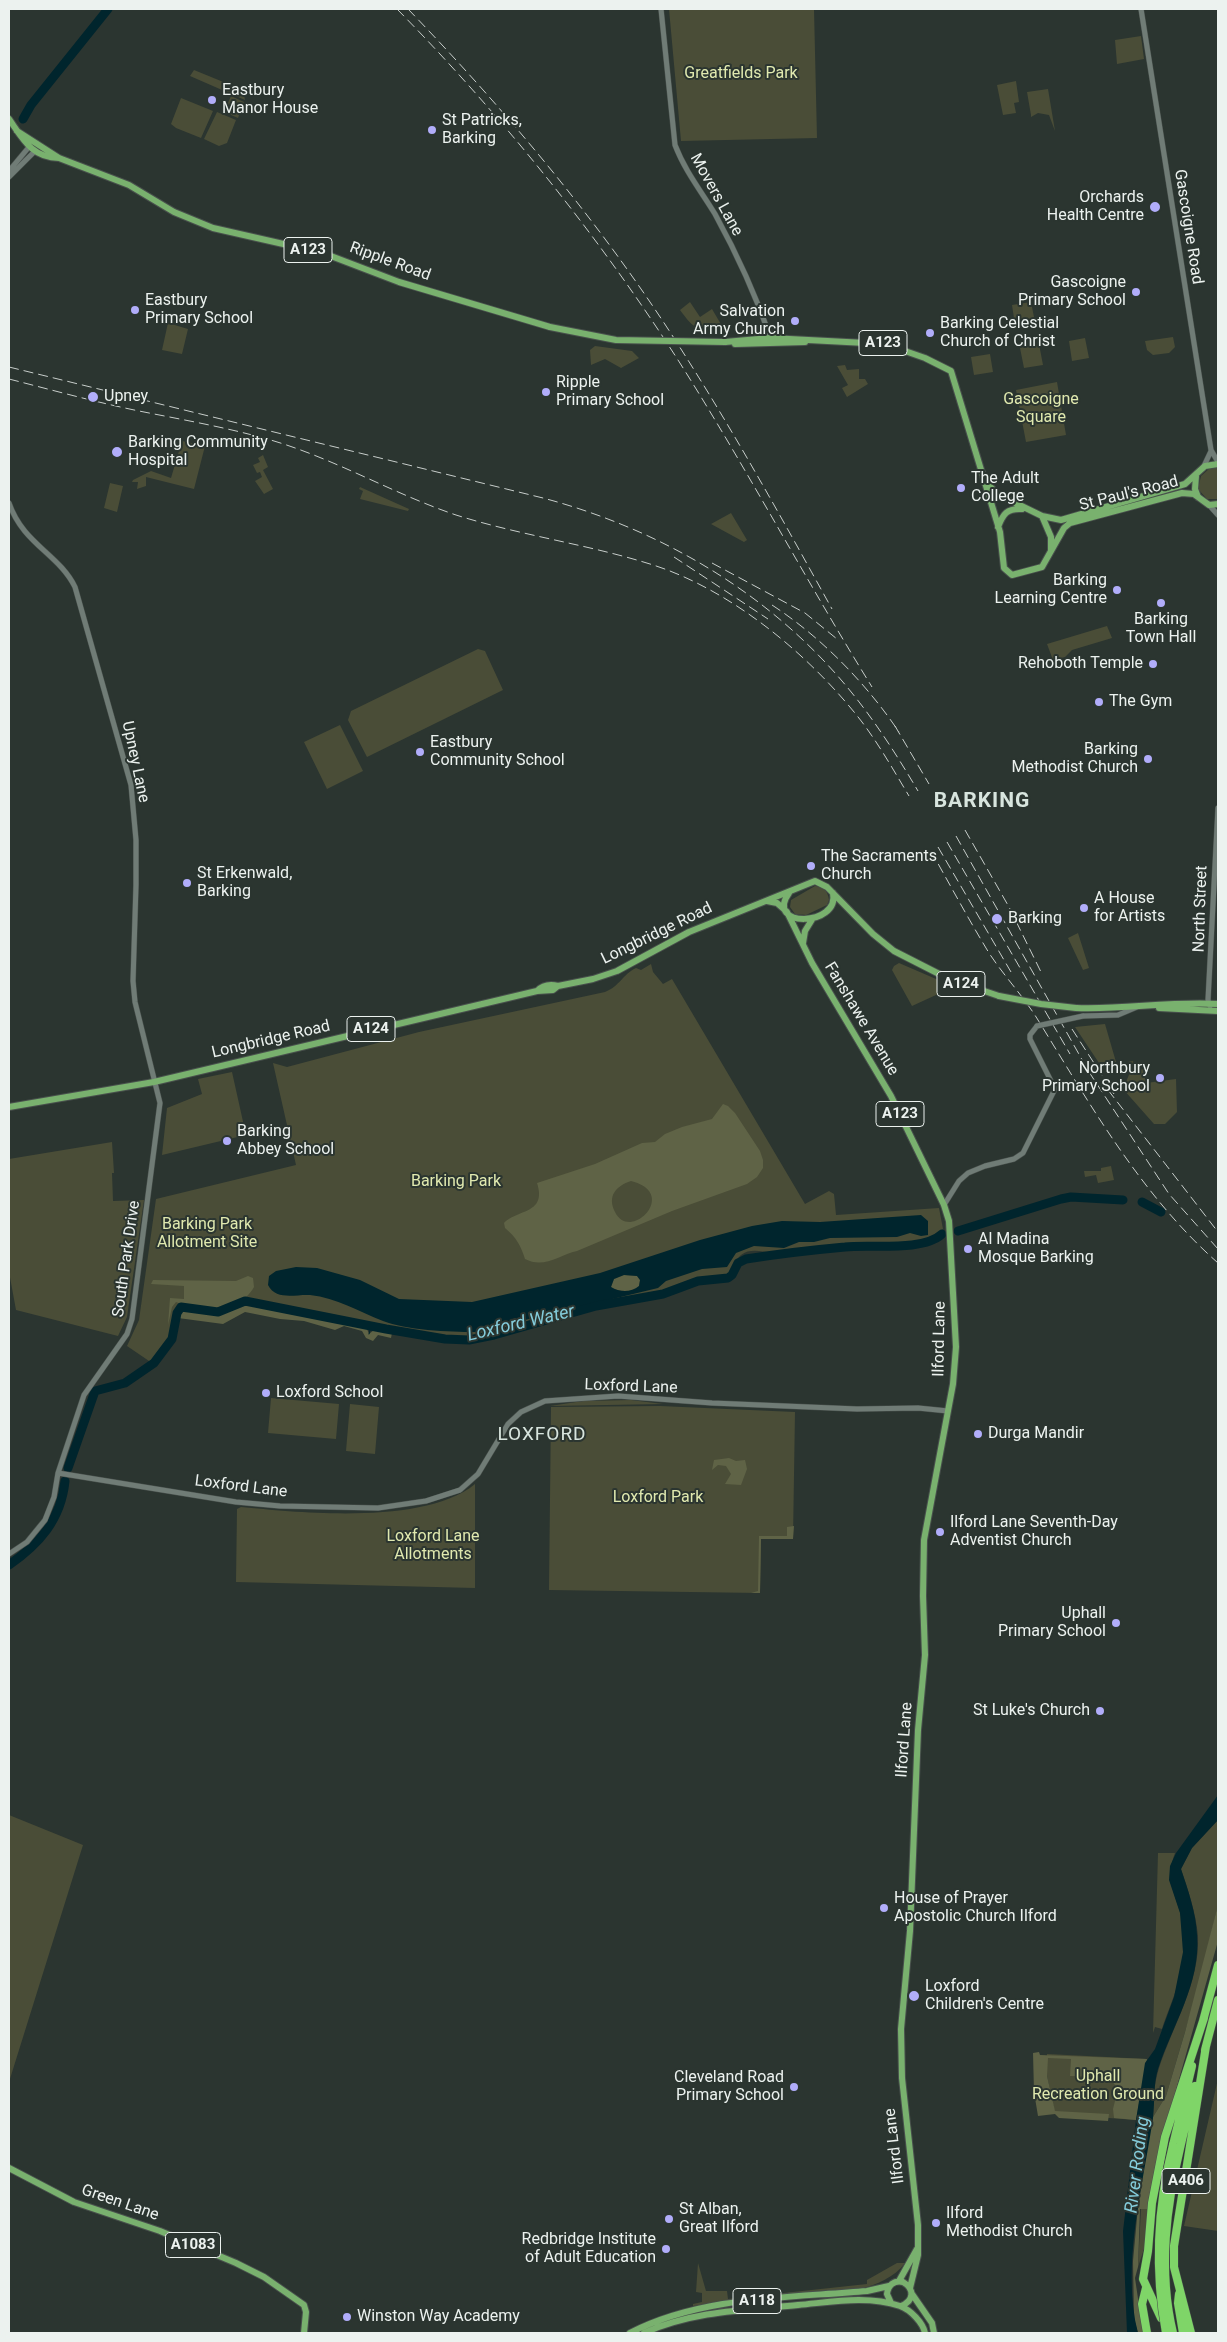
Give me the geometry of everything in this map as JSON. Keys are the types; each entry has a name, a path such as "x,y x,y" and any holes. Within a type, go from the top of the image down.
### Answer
{"highway":[{"name":"A406","path":"1172,2333 1166,2281 1165,2240 1170,2194 1177,2144 1204,2018 1218,1965"},
{"name":"A406","path":"1165,2333 1159,2287 1158,2245 1162,2195 1218,2000"},
{"name":"A406","path":"1165,2333 1160,2314 1143,2279 1152,2203 1161,2152 1192,2050 1204,2018"},
{"name":"A406","path":"1191,2333 1174,2267 1174,2246 1206,2046"},
{"path":"1146,2266 1156,2259 1162,2260 1174,2267"},
{"name":"A406","path":"1146,2288 1142,2304 1147,2333"},
{"name":"A406","path":"1179,2289 1179,2314 1183,2333"}],"main road":[{"name":"Ripple Road","path":"9,119 17,131 33,146 129,185 174,212 213,228 323,253 399,282 550,327 616,340 725,342 773,340 890,344 951,371 985,481"},
{"name":"Ripple Road","path":"725,342 760,338 773,340"},
{"name":"St Paul's Road","path":"985,481 994,493 1042,516 1061,520 1185,484 1210,464 1218,463"},
{"name":"St Paul's Road","path":"1196,476 1195,489 1198,497"},
{"name":"A123","path":"985,481 998,527"},
{"name":"St Paul's Road","path":"998,527 1004,568 1012,575 1039,570 1069,524 1132,505 1182,493 1190,493 1209,505"},
{"path":"1125,501 1131,502 1132,505"},
{"path":"1209,505 1218,504"},
{"path":"998,527 1002,517 1007,512 1016,508 1028,510"},
{"path":"1042,516 1051,537 1051,551"},
{"path":"786,911 785,899 789,893 813,881 824,884 832,892 833,903 824,913"},
{"name":"A124","path":"832,892 894,951 949,979 999,996 1076,1008 1185,1003 1218,1004"},
{"name":"Longbridge Road","path":"9,1107 154,1082 593,979 616,971 689,932 789,893"},
{"path":"766,901 774,902 800,920 839,909 850,911"},
{"name":"Fanshawe Avenue","path":"786,911 806,951 891,1096 944,1205"},
{"name":"Fanshawe Avenue","path":"806,951 803,943 804,934 808,923 816,916"},
{"name":"A124","path":"1137,1006 1215,1011"},
{"name":"Ilford Lane","path":"911,2291 918,2255 918,2225 902,2078 900,2040 910,1931 918,1730 925,1656 924,1540 948,1411 956,1347 950,1234 944,1205"},
{"name":"Green Lane","path":"9,2168 74,2202 160,2231 264,2277 304,2305 306,2312 304,2333"},
{"name":"Ilford Lane","path":"899,2281 917,2249"},
{"path":"899,2281 911,2291 932,2323 934,2333"},
{"name":"A118","path":"630,2333 675,2314 705,2306 867,2291 889,2286 899,2281"},
{"path":"889,2286 887,2294 891,2304"},
{"path":"901,2306 909,2301 911,2291"},
{"name":"A118","path":"644,2333 675,2322 716,2313 860,2300 901,2306 920,2322 925,2333"}],"street":[{"name":"Movers Lane","path":"661,9 676,148 692,179 715,216 760,304 773,340"},
{"name":"Gascoigne Road","path":"1141,9 1211,450 1218,463"},
{"path":"9,171 33,146"},
{"path":"9,177 33,146"},
{"path":"760,338 768,328"},
{"path":"1202,470 1211,450"},
{"name":"Upney Lane","path":"9,504 27,536 62,568 75,587 128,770 136,840 133,981 135,1002 154,1082"},
{"path":"1209,505 1218,515"},
{"name":"North Street","path":"1215,1011 1210,1004 1218,808"},
{"path":"944,1205 963,1177 985,1166 1020,1156 1026,1149 1055,1089 1030,1039 1031,1033 1037,1026 1083,1016 1118,1015 1137,1006"},
{"name":"South Park Drive","path":"9,1554 27,1542 45,1520 54,1497 58,1473 84,1395 122,1342 132,1319 159,1109 154,1082"},
{"name":"Loxford Lane","path":"58,1473 236,1502 280,1506 378,1508 426,1501 460,1490 478,1474 512,1420 532,1405 545,1401 618,1396 704,1403 857,1409 918,1408 948,1411"}],"green space":[{"name":"Greatfields Park","path":"669,9 814,9 817,138 681,141"},
{"path":"1141,36 1144,59 1117,64 1115,40"},
{"path":"194,70 243,90 245,100 190,76"},
{"path":"1016,81 1019,102 1014,103 1016,113 1003,115 997,85"},
{"path":"1048,89 1055,131 1049,115 1038,113 1031,117 1027,92"},
{"path":"231,96 244,102 238,118 224,112"},
{"path":"181,98 213,111 201,138 176,128 171,124"},
{"path":"217,112 236,120 227,143 219,146 204,139"},
{"path":"690,302 700,317 712,309 722,326 721,330 706,330 693,325 680,310"},
{"path":"1031,302 1035,322 1015,325 1012,305"},
{"path":"168,323 188,329 182,354 162,350"},
{"path":"1173,337 1175,347 1169,353 1153,355 1147,350 1145,341"},
{"path":"1085,338 1089,358 1072,361 1069,341"},
{"path":"1039,344 1043,365 1024,368 1020,348"},
{"path":"595,346 632,351 639,358 621,368 605,359 591,365 590,350"},
{"path":"990,354 993,372 974,375 971,357"},
{"path":"845,365 847,370 859,369 859,379 865,379 868,384 847,397 842,388 848,385 837,366"},
{"name":"Gascoigne Square","path":"1057,382 1066,435 1026,442 1016,390"},
{"path":"182,441 205,446 194,489 146,477 146,486 137,489 138,482 132,482 133,480 151,471 171,478"},
{"path":"263,455 268,467 263,470 273,489 264,494 255,481 262,477 260,472 257,473 253,465 260,462 258,458"},
{"path":"1210,468 1218,468 1218,499 1207,499 1198,489 1201,476"},
{"path":"110,483 123,486 117,512 104,508"},
{"path":"360,487 409,509 408,511 360,499 363,491 359,489"},
{"path":"731,513 747,540 744,542 711,524"},
{"path":"1107,626 1112,638 1072,650 1065,657 1053,660 1047,644"},
{"path":"478,649 485,651 503,690 367,757 348,720 351,711"},
{"path":"340,725 363,771 327,789 304,742"},
{"path":"815,886 823,888 826,892 829,900 827,905 806,915 795,914 790,907 791,900"},
{"path":"1078,933 1089,968 1083,970 1068,938"},
{"path":"899,963 950,985 949,989 912,1006 892,970"},
{"name":"Barking Park","path":"651,964 653,972 663,984 672,979 805,1204 829,1191 834,1194 836,1215 939,1208 943,1229 934,1236 910,1242 855,1243 784,1252 749,1251 739,1257 730,1275 708,1276 659,1292 579,1307 527,1321 491,1334 461,1339 360,1323 246,1299 219,1310 187,1305 178,1308 171,1339 152,1363 127,1346 139,1320 156,1199 296,1165 273,1063 287,1067 419,1032 605,992 614,987 631,971 636,968 641,970"},
{"path":"1105,1024 1116,1062 1099,1063 1075,1027"},
{"path":"1133,1061 1136,1071 1143,1069 1146,1083 1176,1079 1177,1112 1165,1124 1154,1124 1123,1089 1131,1070 1128,1062"},
{"path":"232,1072 246,1135 162,1155 167,1108 202,1094 198,1079"},
{"path":"723,1104 728,1106 735,1113 760,1151 763,1168 757,1177 747,1184 672,1211 577,1251 545,1262 532,1262 525,1259 518,1242 505,1228 504,1223 535,1206 539,1193 537,1183 595,1164 642,1143 655,1142 665,1134 682,1127 712,1119","holes":["631,1181 645,1187 651,1195 651,1204 647,1213 640,1219 631,1222 622,1220 615,1212 613,1206 614,1192"]},
{"path":"112,1142 113,1201 144,1200 127,1317 118,1336 16,1310 9,1272 9,1159"},
{"path":"1111,1166 1114,1180 1098,1183 1096,1175 1085,1177 1084,1171 1101,1171 1101,1168"},
{"path":"624,1275 637,1276 640,1280 639,1286 625,1291 611,1287 614,1279"},
{"path":"248,1276 253,1278 254,1287 239,1302 229,1306 208,1309 176,1302 172,1307 168,1325 170,1298 184,1299 184,1286 151,1284 153,1280 236,1281"},
{"path":"246,1303 367,1329 369,1334 374,1330 392,1333 391,1338 378,1335 373,1341 366,1338 362,1331 344,1326 335,1330 304,1321 280,1319 245,1312 223,1324 178,1318 180,1312 184,1310 221,1314"},
{"path":"271,1398 339,1404 336,1439 268,1433"},
{"path":"631,1400 663,1404 550,1406 583,1401"},
{"path":"350,1404 379,1407 375,1454 346,1451"},
{"name":"Loxford Park","path":"660,1406 795,1412 793,1539 761,1539 760,1593 549,1590 551,1407"},
{"path":"729,1458 736,1461 745,1460 747,1469 741,1485 725,1484 731,1474 726,1466 718,1465 712,1470 714,1460"},
{"name":"Loxford Lane Allotments","path":"475,1484 475,1588 236,1582 237,1509 241,1507 329,1513 395,1511 426,1506 453,1497"},
{"path":"794,1526 793,1539 761,1539 760,1593 751,1593 758,1591 759,1536 787,1536 787,1527"},
{"path":"9,1815 83,1845 9,2082"},
{"path":"1218,1820 1218,1905 1198,1988 1166,2096 1153,2117 1157,2074 1190,1987 1197,1953 1198,1936 1195,1919 1181,1869 1192,1848"},
{"path":"1158,1853 1175,1853 1172,1861 1171,1876 1181,1916 1183,1961 1179,1981 1162,2029 1155,2027 1153,2033"},
{"path":"1218,1905 1218,1941 1174,2097 1149,2209 1140,2209 1138,2267 1135,2278 1143,2333 1138,2333 1134,2319 1133,2261 1138,2207 1148,2140 1153,2117 1166,2096 1185,2032"},
{"path":"1039,2052 1040,2055 1147,2059 1136,2120 1114,2118 1113,2109 1118,2089 1109,2077 1070,2076 1071,2059 1048,2058 1047,2076 1055,2111 1109,2114 1108,2121 1059,2118 1055,2114 1038,2116 1034,2092 1033,2053"},
{"name":"Uphall Recreation Ground","path":"1047,2054 1147,2059 1136,2120 1055,2114 1047,2076"},
{"path":"1218,2079 1218,2231 1184,2226"},
{"path":"1141,2208 1149,2209 1145,2246 1138,2267"},
{"path":"698,2263 706,2291 727,2291 728,2299 867,2284 867,2280 897,2263 905,2263 885,2280 860,2289 693,2306 693,2304 702,2302 702,2293 696,2292"}],"water":[{"path":"921,1215 928,1221 928,1235 921,1236 910,1233 897,1237 830,1238 814,1242 799,1242 784,1248 754,1246 736,1253 727,1267 702,1269 666,1281 658,1288 475,1332 453,1332 403,1327 329,1299 310,1295 281,1295 272,1290 268,1285 269,1276 276,1271 296,1267 317,1268 360,1280 399,1299 472,1302 600,1273 700,1240 752,1226 782,1221 820,1222","holes":["624,1275 637,1276 640,1280 639,1286 632,1290 621,1291 611,1287 614,1279"]},
{"name":"River Roding","path":"1218,1795 1218,1820 1192,1848 1181,1869 1195,1918 1197,1953 1190,1987 1156,2075 1153,2118 1139,2198 1133,2253 1133,2307 1138,2333 1127,2333 1123,2231 1136,2120 1145,2063 1155,2049 1174,1997 1183,1952 1180,1913 1169,1880 1170,1866 1176,1853"}],"waterway":[{"path":"23,119 31,105 108,9"},
{"name":"Loxford Water","path":"958,1231 1071,1197 1123,1200"},
{"name":"Loxford Water","path":"1142,1202 1161,1212"},
{"name":"Loxford Water","path":"68,1468 95,1391 125,1383 154,1363 172,1339 177,1313 181,1307 218,1312 245,1301 386,1329 445,1339 469,1340 494,1335 596,1306 663,1294 698,1281 728,1278 732,1275 738,1263 746,1259 856,1246 910,1245 933,1240 942,1234"},
{"path":"369,1334 371,1327"},
{"name":"Loxford Water","path":"9,1565 30,1548 47,1530 59,1508 65,1481"}],"railway":[{"path":"397,9 474,91 511,134 615,267 703,400 872,687"},
{"path":"408,9 484,91 556,176 656,310 724,419 832,609"},
{"path":"9,367 543,498 631,528 673,548 713,571 752,597 788,626 821,658 852,693 887,741 918,791"},
{"path":"9,379 106,404 257,436 320,458 433,507 456,515 626,557 680,575 710,590 739,608 767,628 819,673 862,722 881,749 909,796"},
{"path":"674,557 768,619"},
{"path":"712,563 805,613 837,639"},
{"path":"772,605 825,646 872,696 899,732"},
{"path":"895,726 929,784"},
{"path":"965,830 1009,907 1041,972"},
{"path":"956,836 1089,1072 1169,1194 1218,1249"},
{"path":"947,842 1070,1054"},
{"path":"938,847 1011,972"},
{"path":"931,851 989,953 1032,1011 1119,1149 1165,1209 1218,1263"},
{"path":"1072,1029 1114,1094"},
{"path":"1108,1090 1218,1232"}],"place":[{"name":"Eastbury Manor House","path":"212,100"},
{"name":"St Patricks, Barking","path":"432,130"},
{"name":"Orchards Health Centre","path":"1155,207"},
{"name":"Gascoigne Primary School","path":"1136,292"},
{"name":"Eastbury Primary School","path":"135,310"},
{"name":"Salvation Army Church","path":"795,321"},
{"name":"Barking Celestial Church of Christ","path":"930,333"},
{"name":"Ripple Primary School","path":"546,392"},
{"name":"Upney","path":"93,397"},
{"name":"Barking Community Hospital","path":"117,452"},
{"name":"The Adult College","path":"961,488"},
{"name":"Barking Learning Centre","path":"1117,590"},
{"name":"Barking Town Hall","path":"1161,603"},
{"name":"Rehoboth Temple","path":"1153,664"},
{"name":"The Gym","path":"1099,702"},
{"name":"Eastbury Community School","path":"420,752"},
{"name":"Barking Methodist Church","path":"1148,759"},
{"name":"The Sacraments Church","path":"811,866"},
{"name":"St Erkenwald, Barking","path":"187,883"},
{"name":"A House for Artists","path":"1084,908"},
{"name":"Barking","path":"997,919"},
{"name":"Northbury Primary School","path":"1160,1078"},
{"name":"Barking Abbey School","path":"227,1141"},
{"name":"Al Madina Mosque Barking","path":"968,1249"},
{"name":"Loxford School","path":"266,1393"},
{"name":"Durga Mandir","path":"978,1434"},
{"name":"Ilford Lane Seventh-Day Adventist Church","path":"940,1532"},
{"name":"Uphall Primary School","path":"1116,1623"},
{"name":"St Luke's Church","path":"1100,1711"},
{"name":"House of Prayer Apostolic Church Ilford","path":"884,1908"},
{"name":"Loxford Children's Centre","path":"914,1996"},
{"name":"Cleveland Road Primary School","path":"794,2087"},
{"name":"St Alban, Great Ilford","path":"669,2219"},
{"name":"Ilford Methodist Church","path":"936,2223"},
{"name":"Redbridge Institute of Adult Education","path":"666,2249"},
{"name":"Winston Way Academy","path":"347,2317"}],"district":[{"name":"BARKING","path":"982,802"},
{"name":"LOXFORD","path":"542,1435"}],"park label":[{"name":"Barking Park Allotment Site","path":"207,1234"}]}
